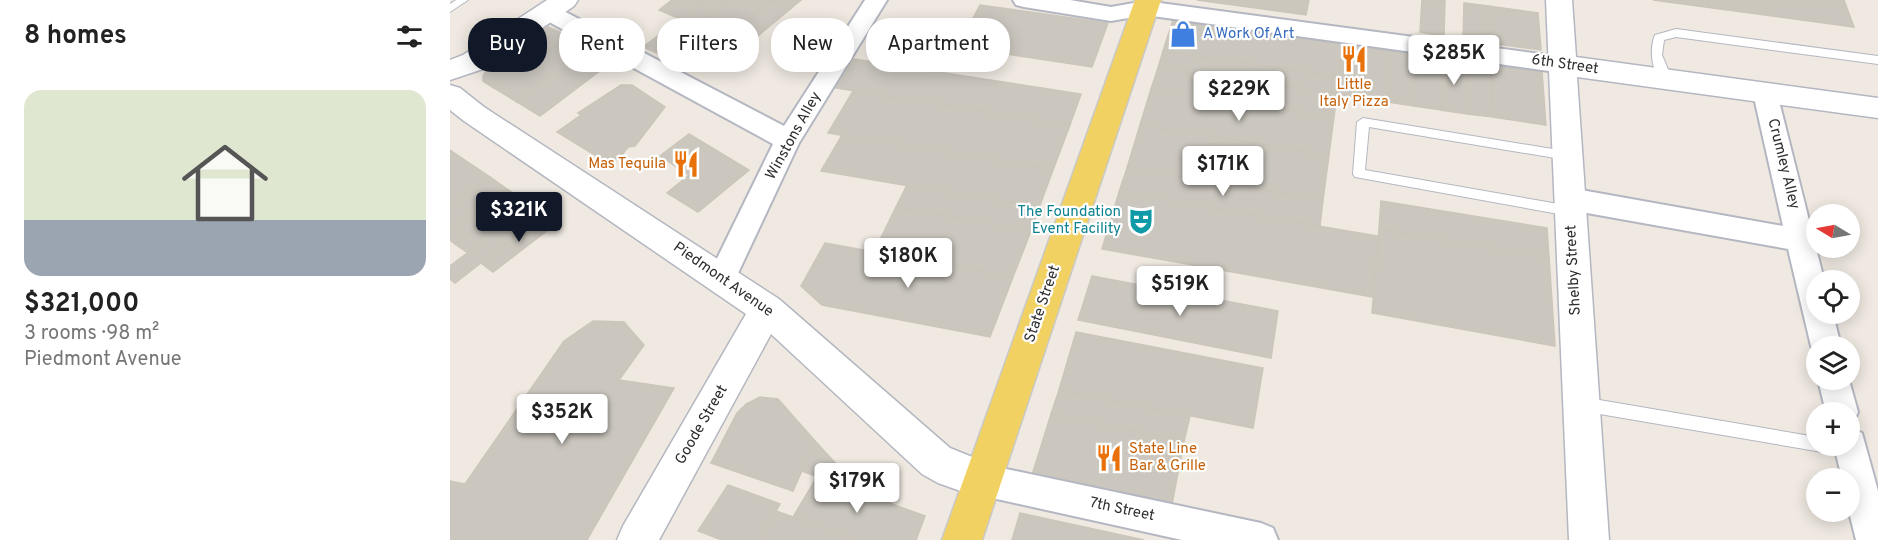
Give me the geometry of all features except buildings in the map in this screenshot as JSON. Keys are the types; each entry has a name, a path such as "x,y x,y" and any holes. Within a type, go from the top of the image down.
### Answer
{"main road":[{"name":"Shelby Street","path":"1559,0 1589,540"},
{"path":"450,51 546,4"},
{"path":"450,70 473,62 546,4"},
{"name":"State Street","path":"962,540 1146,4"},
{"name":"6th Street","path":"1563,65 1878,108"},
{"name":"Piedmont Avenue","path":"450,95 474,114 767,309 936,461 952,470 983,480"},
{"name":"Goode Street","path":"636,540 767,309"}],"street":[{"name":"Winstons Alley","path":"722,277 788,140 876,0"},
{"name":"6th Street","path":"1024,0 1111,14 1146,4 1563,65"},
{"path":"546,4 788,140"},
{"name":"Crumley Alley","path":"1765,93 1808,270"},
{"path":"1570,205 1801,240"},
{"path":"1844,456 1873,540"},
{"name":"7th Street","path":"983,480 1261,540"}],"lane":[{"path":"450,9 464,0"},
{"path":"1666,79 1656,55 1659,38 1677,33 1878,60"},
{"path":"1568,156 1363,122 1359,174 1570,205"},
{"path":"1581,404 1806,442"}],"place":[{"name":"A Work Of Art","path":"1183,34"},
{"name":"Little Italy Pizza","path":"1354,59"},
{"name":"Mas Tequila","path":"686,164"},
{"name":"The Foundation Event Facility","path":"1141,221"},
{"name":"State Line Bar & Grille","path":"1109,458"}]}
